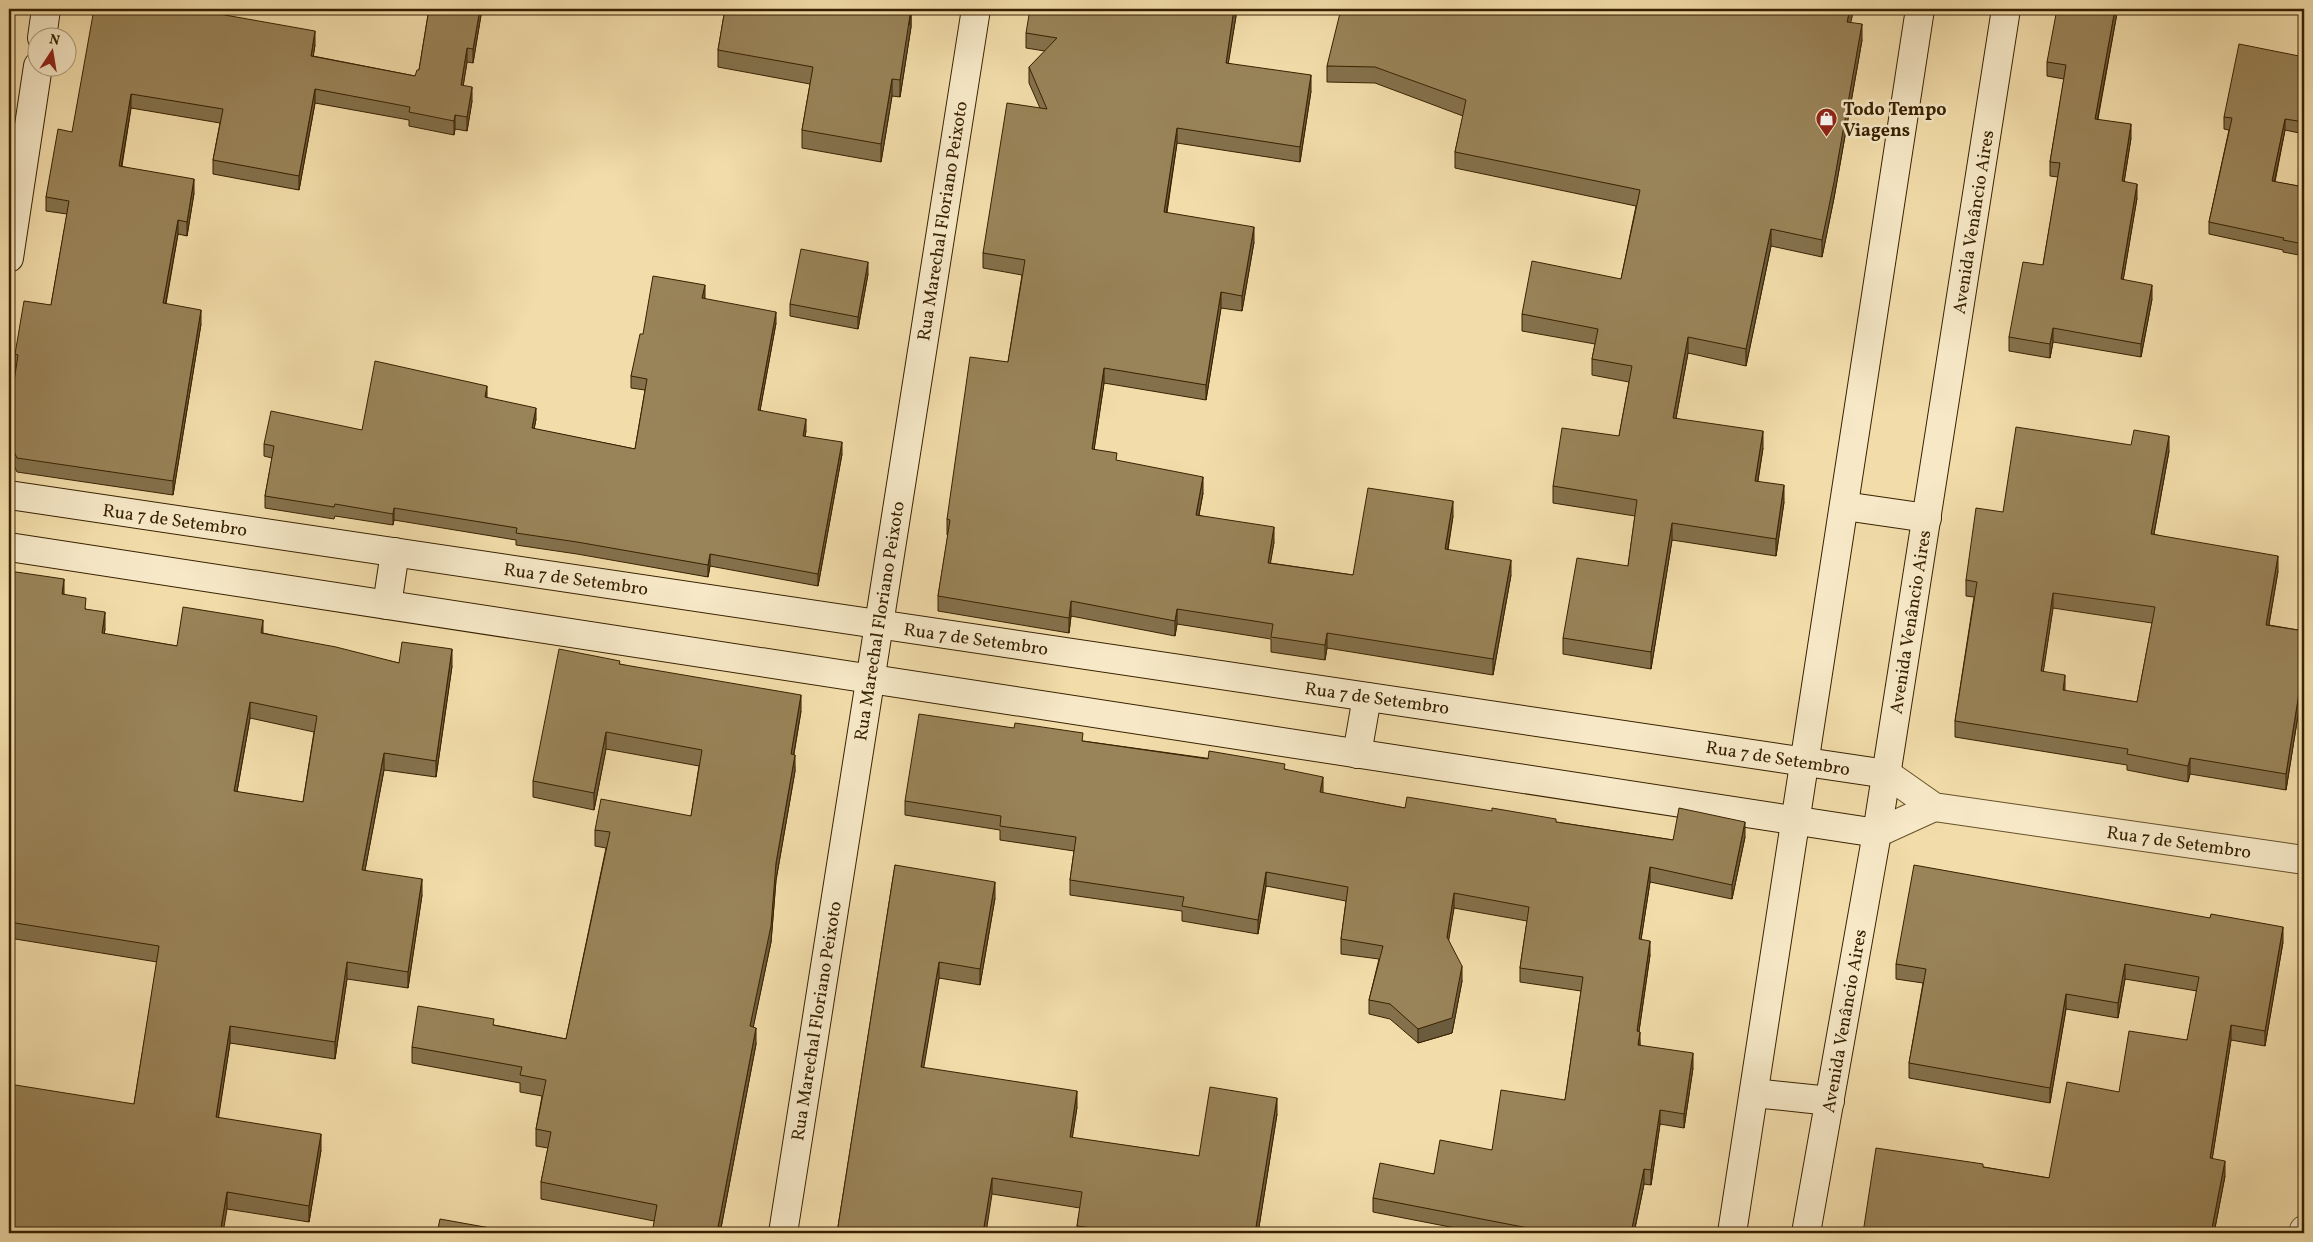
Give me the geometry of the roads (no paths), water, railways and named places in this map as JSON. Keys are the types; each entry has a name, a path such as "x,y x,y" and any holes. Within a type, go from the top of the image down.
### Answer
{"street":[{"path":"43,28 46,9"},
{"name":"Rua Marechal Floriano Peixoto","path":"783,1233 976,9"},
{"path":"1732,1233 1920,9"},
{"name":"Avenida Venâncio Aires","path":"1806,1233 1877,833 2006,9"},
{"path":"9,258 36,78"},
{"name":"Rua 7 de Setembro","path":"9,495 1886,774 1934,807 2304,860"},
{"path":"1844,506 1927,518"},
{"path":"9,547 870,678 1795,822 1877,833 1934,807"},
{"path":"387,605 395,552"},
{"path":"1358,754 1367,697"},
{"path":"1754,1093 1830,1101"}],"place":[{"name":"Todo Tempo Viagens","path":"1827,138"}]}
